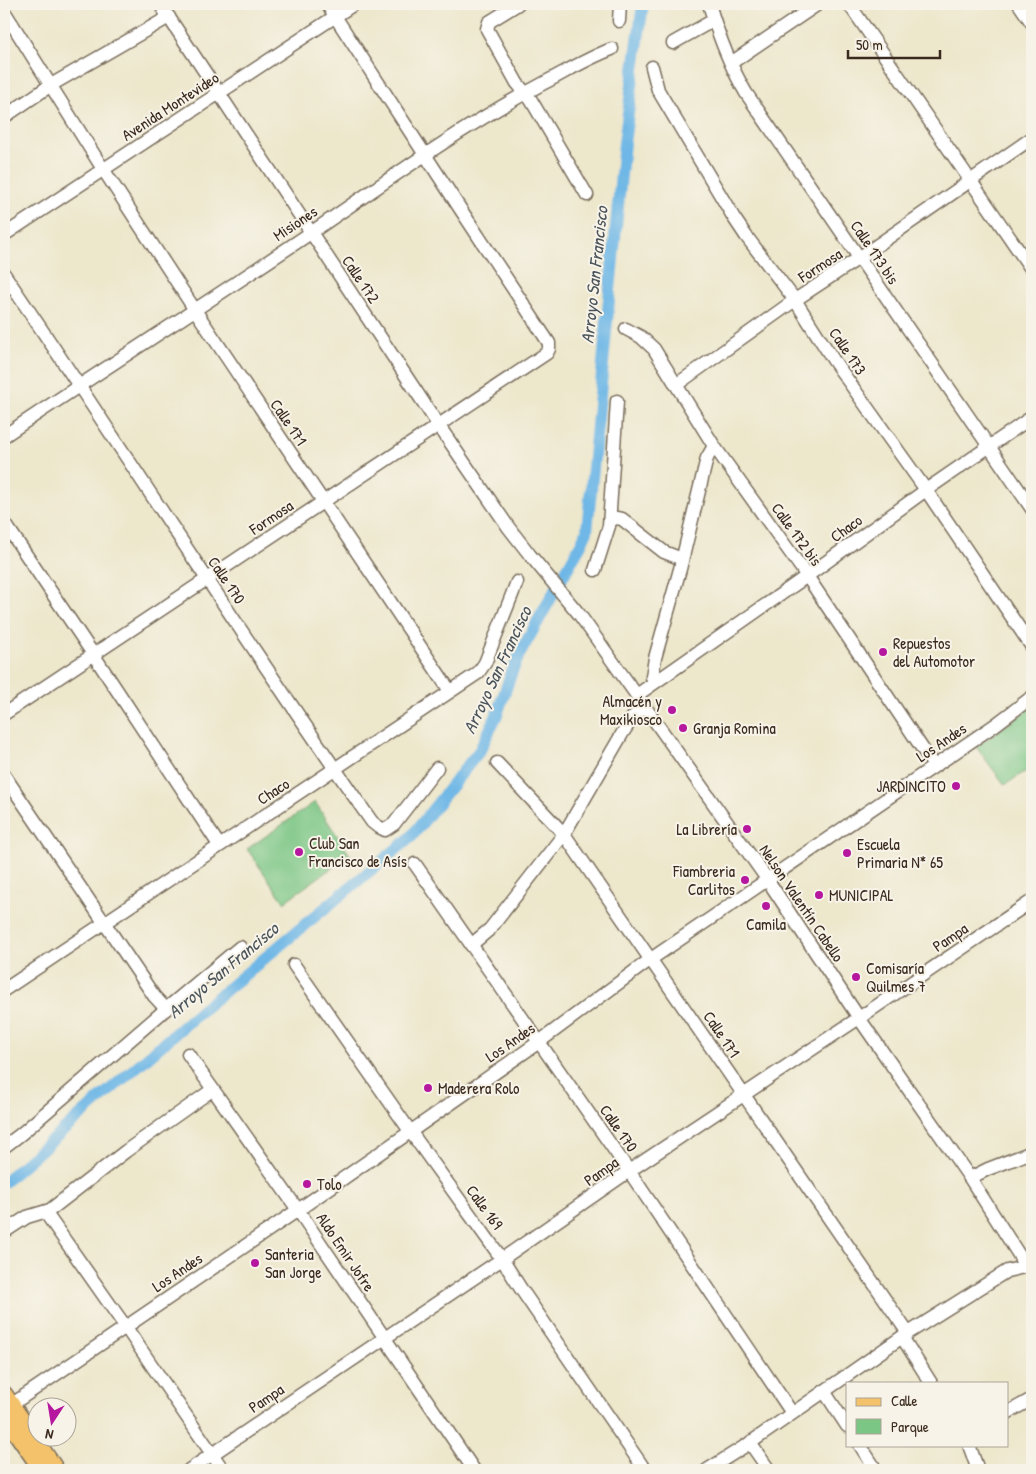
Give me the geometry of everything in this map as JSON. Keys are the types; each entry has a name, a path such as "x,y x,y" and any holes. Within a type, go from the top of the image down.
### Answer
{"main road":[{"path":"6,1406 42,1470"},
{"path":"6,1406 56,1470"}],"street":[{"path":"4,12 13,4"},
{"name":"Calle 172","path":"160,4 439,426 509,528 540,568"},
{"path":"328,4 425,154"},
{"name":"Avenida Montevideo","path":"4,235 354,4"},
{"path":"518,4 489,22 487,29 517,83 531,100 587,195"},
{"path":"619,21 620,4"},
{"name":"Calle 173 bis","path":"709,4 731,63 746,93 1032,509"},
{"path":"731,63 818,4"},
{"path":"849,4 1032,270"},
{"path":"1018,4 1032,23"},
{"name":"Calle 171","path":"4,12 195,310 450,691"},
{"path":"4,118 51,85 169,17"},
{"path":"673,43 714,20"},
{"name":"Misiones","path":"4,436 311,233 425,154 526,93 612,49"},
{"name":"Calle 173","path":"652,67 658,90 746,236 795,300 834,361 926,490 1032,647"},
{"name":"Formosa","path":"676,385 795,300 1032,138"},
{"name":"Formosa","path":"4,714 547,353 549,343 425,154"},
{"name":"Calle 170","path":"4,274 207,580 372,822 385,830 394,824 437,768"},
{"name":"Calle 172 bis","path":"626,329 641,337 654,349 714,446 807,576 934,766"},
{"path":"596,570 609,526 617,401"},
{"name":"Chaco","path":"472,945 490,930 564,834 633,718 641,700 655,682 1032,417"},
{"path":"655,682 652,677 655,658 707,458 714,446"},
{"path":"610,517 622,519 664,552 682,559"},
{"path":"4,522 219,846"},
{"name":"Nelson Valentín Cabello","path":"540,568 570,602 768,879 1028,1267"},
{"name":"Chaco","path":"4,990 471,678 482,668 517,582"},
{"name":"Los Andes","path":"6,1406 298,1210 539,1042 651,960 995,725 1032,697"},
{"name":"Calle 171","path":"497,763 564,834 744,1095 905,1335 929,1382"},
{"path":"4,776 154,996 166,1008"},
{"name":"Calle 170","path":"415,864 629,1171 792,1413"},
{"name":"Pampa","path":"189,1470 629,1171 1032,901"},
{"path":"4,1146 21,1134 166,1008 240,947"},
{"name":"Calle 169","path":"294,964 502,1259 646,1470"},
{"name":"Aldo Emir Jofre","path":"188,1054 298,1210 474,1470"},
{"path":"4,1232 27,1217 50,1210 126,1151 212,1090"},
{"path":"970,1178 1032,1152"},
{"path":"45,1212 223,1470"},
{"path":"707,1470 750,1443 905,1335 1007,1271 1028,1267"},
{"path":"824,1391 846,1424"},
{"path":"1008,1412 1032,1399"},
{"path":"750,1443 769,1470"},
{"path":"861,1446 876,1470"},
{"path":"969,1446 978,1470"}],"green space":[{"path":"1032,707 1032,767 1005,785 976,747"},
{"name":"Club San Francisco de Asís","path":"315,802 350,855 284,902 247,849"}],"waterway":[{"name":"Arroyo San Francisco","path":"4,1182 202,1010 411,837 480,750 496,717 519,655 587,531 624,143 643,4"}],"place":[{"name":"Repuestos del Automotor","path":"883,652"},
{"name":"Almacén y Maxikiosco","path":"672,710"},
{"name":"Granja Romina","path":"683,728"},
{"name":"JARDINCITO","path":"956,786"},
{"name":"La Librería","path":"747,829"},
{"name":"Club San Francisco de Asís","path":"299,852"},
{"name":"Escuela Primaria N* 65","path":"847,853"},
{"name":"Fiambreria Carlitos","path":"745,880"},
{"name":"MUNICIPAL","path":"819,895"},
{"name":"Camila","path":"766,906"},
{"name":"Comisaría Quilmes 7","path":"856,977"},
{"name":"Maderera Rolo","path":"428,1088"},
{"name":"Tolo","path":"307,1184"},
{"name":"Santeria San Jorge","path":"255,1263"}]}
